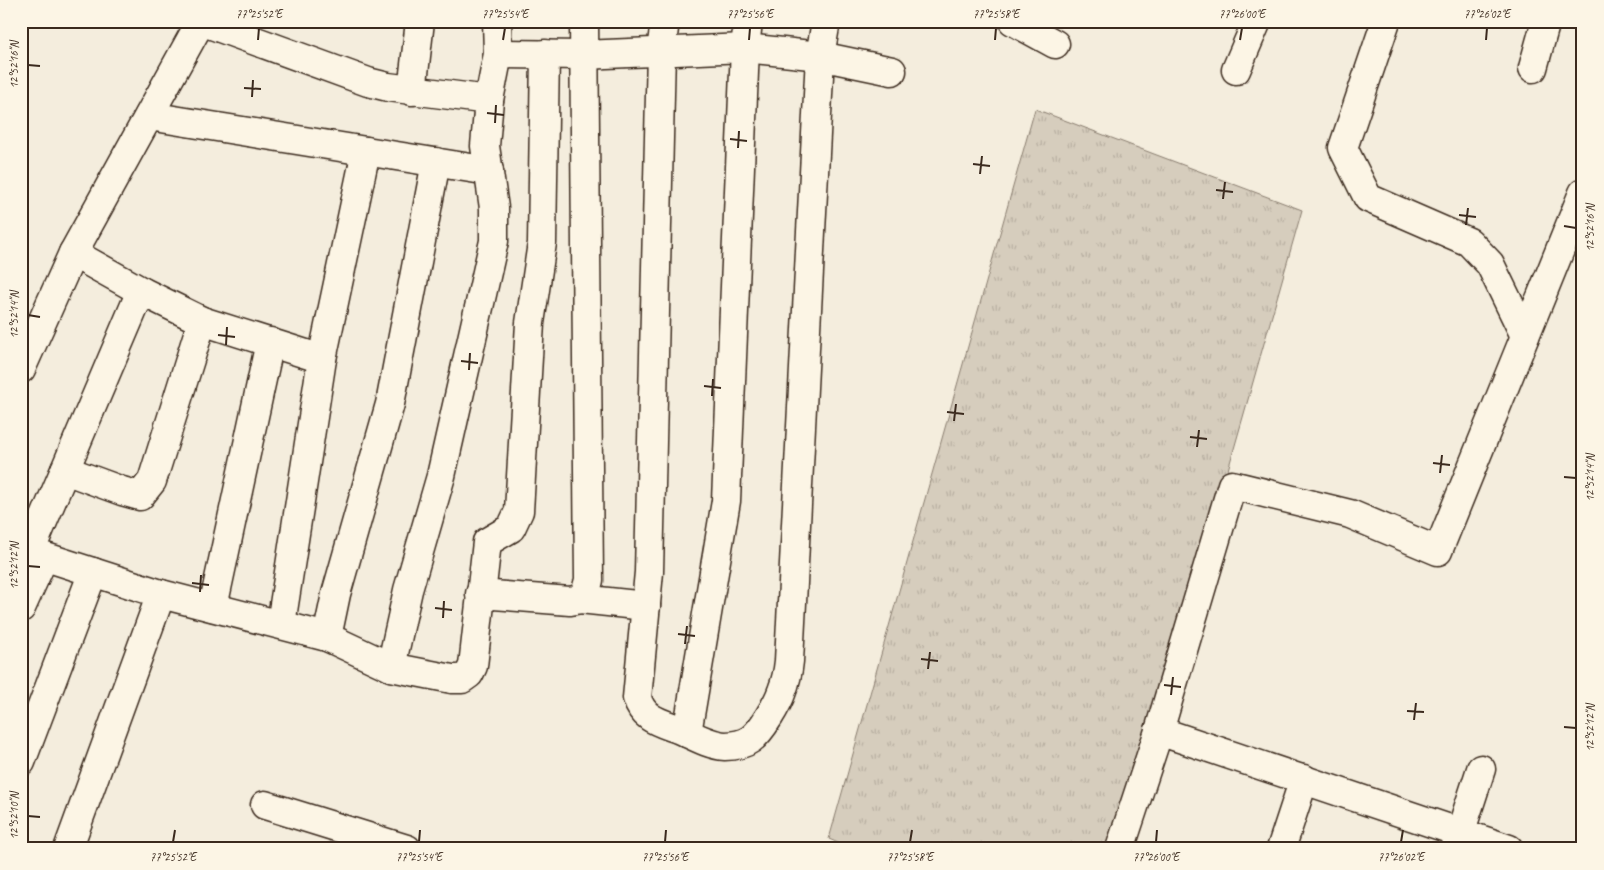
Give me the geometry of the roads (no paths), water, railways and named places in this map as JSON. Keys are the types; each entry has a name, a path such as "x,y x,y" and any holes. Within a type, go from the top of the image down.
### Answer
{"street":[{"path":"21,369 73,253 201,21 368,82 388,87 489,100"},
{"path":"412,90 420,21"},
{"path":"391,667 408,590 441,476 494,241 494,208 485,146 489,100 498,54 497,21"},
{"path":"580,599 586,591 589,580 584,21"},
{"path":"665,21 661,51 649,572 637,698 640,708 652,719 724,746 738,744 751,739 760,729 782,692 787,676 820,56 826,21"},
{"path":"687,733 726,501 745,48 748,21"},
{"path":"1013,21 1055,44"},
{"path":"1386,21 1343,148 1368,198 1469,242 1490,264 1525,336"},
{"path":"1533,68 1546,21"},
{"path":"1236,70 1249,26"},
{"path":"498,54 583,55 745,48 820,56 892,71"},
{"path":"32,553 161,594 327,637 391,667 452,679 462,679 469,674 473,666 486,542 511,528 518,511 530,323 542,243 545,54"},
{"path":"149,116 489,171"},
{"path":"281,624 322,359 366,152"},
{"path":"327,637 336,594 390,404 436,162"},
{"path":"1120,849 1159,731 1232,485 1350,514 1438,551 1583,193"},
{"path":"73,253 141,291 202,321 322,359"},
{"path":"21,608 32,553 141,291"},
{"path":"65,470 140,496 152,481 202,321"},
{"path":"213,607 270,342"},
{"path":"21,762 93,572"},
{"path":"68,849 161,594"},
{"path":"480,594 570,601 580,599 646,606"},
{"path":"1159,731 1304,780 1458,841 1509,849"},
{"path":"1458,841 1481,769"},
{"path":"1282,849 1304,780"},
{"path":"265,805 407,849"}]}
